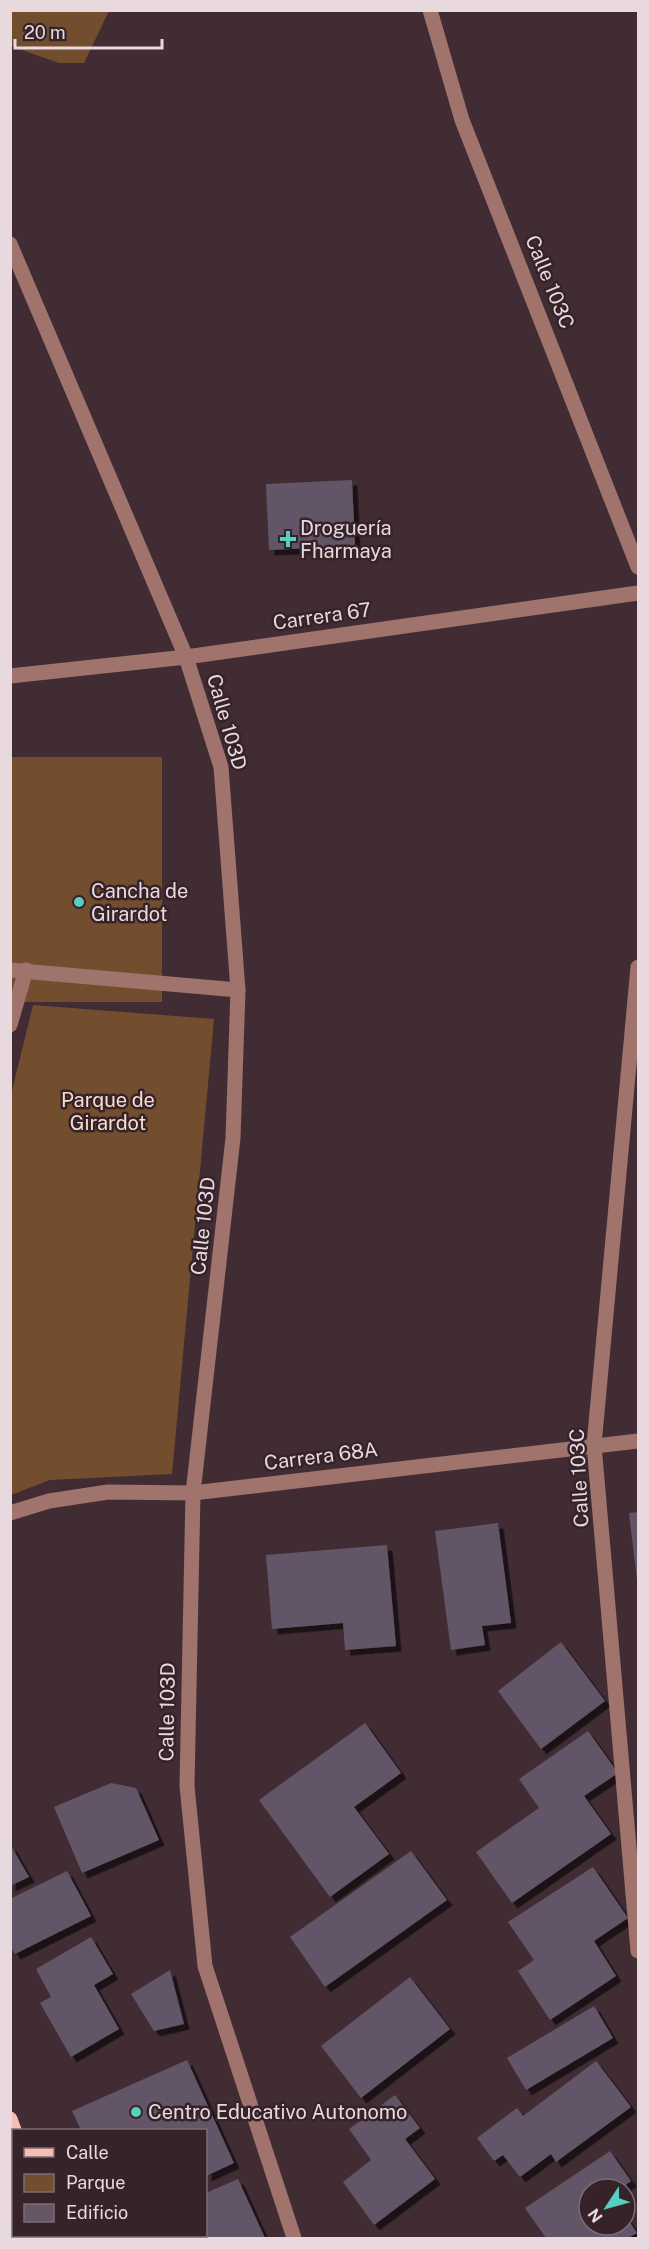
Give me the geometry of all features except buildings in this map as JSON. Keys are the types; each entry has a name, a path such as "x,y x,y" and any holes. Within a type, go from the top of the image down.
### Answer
{"street":[{"name":"Calle 103C","path":"430,10 462,120 639,567"},
{"name":"Calle 103D","path":"10,244 186,657 221,767 238,990 233,1138 193,1493 187,1786 205,1966 294,2238"},
{"name":"Carrera 67","path":"10,676 186,657 639,593"},
{"name":"Calle 103C","path":"639,967 594,1445 639,1951"},
{"path":"10,1025 18,970 238,990"},
{"name":"Carrera 68A","path":"10,1513 49,1501 108,1492 193,1493 639,1441"}],"green space":[{"path":"11,10 109,11 84,63 59,63 11,46"},
{"path":"11,757 162,757 162,1002 11,1002"},
{"name":"Parque de Girardot","path":"33,1005 214,1019 172,1474 50,1480 11,1495 10,1099"}],"place":[{"name":"Droguería Fharmaya","path":"288,539"},
{"name":"Cancha de Girardot","path":"79,902"},
{"name":"Centro Educativo Autonomo","path":"136,2112"}]}
